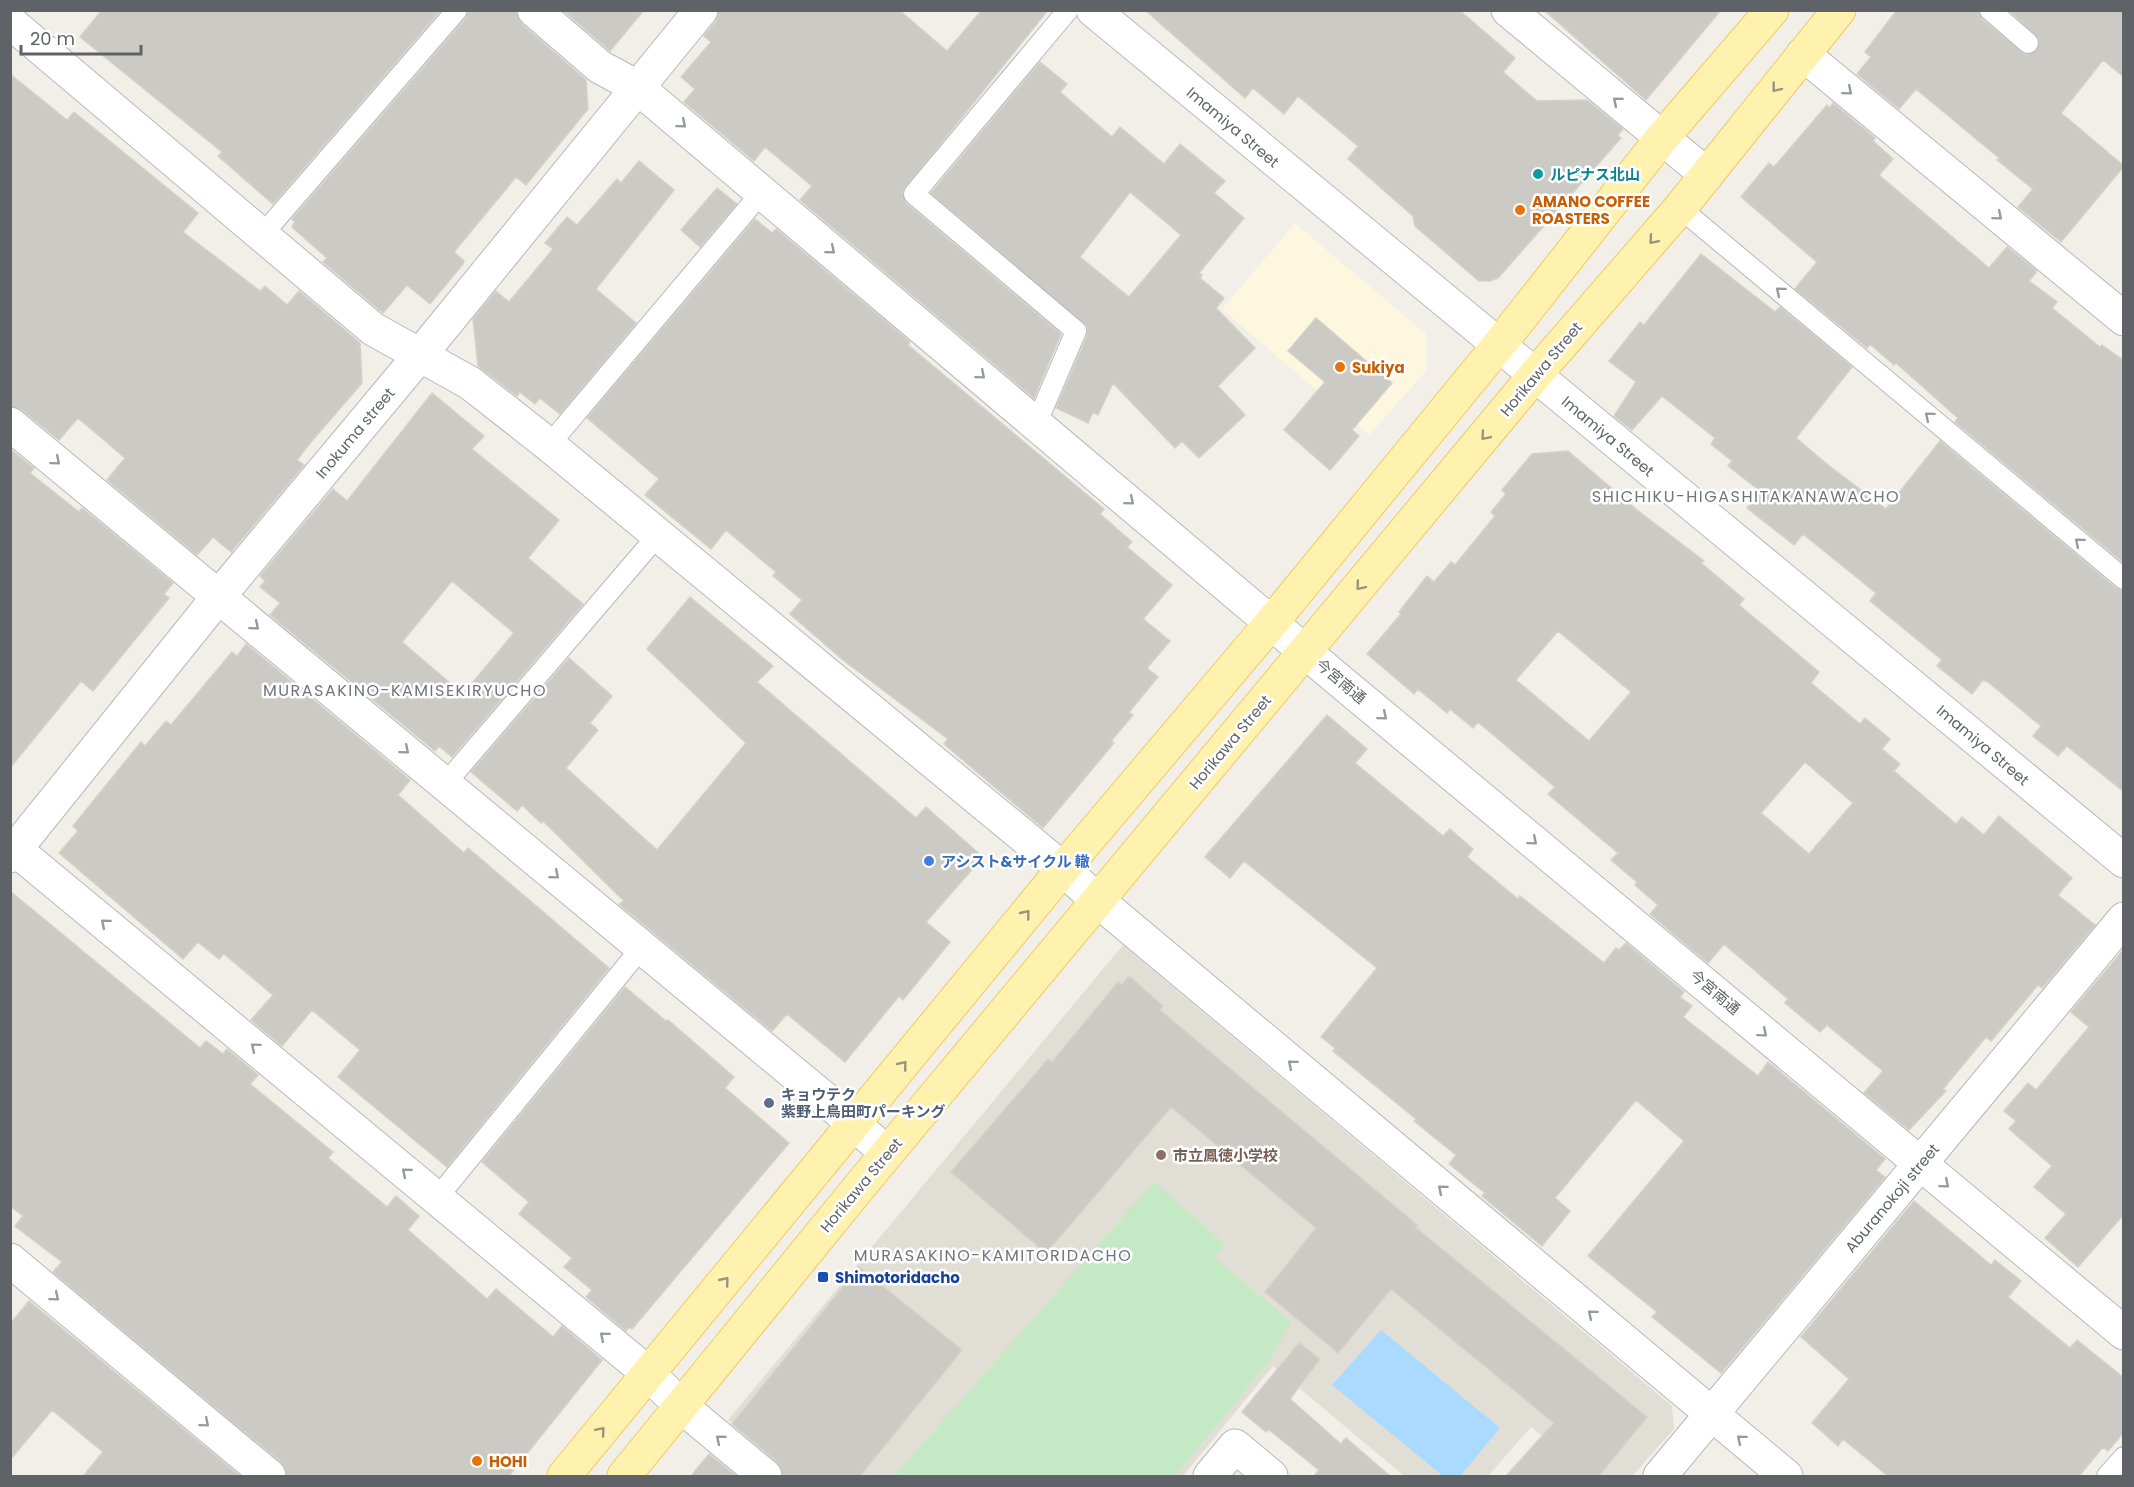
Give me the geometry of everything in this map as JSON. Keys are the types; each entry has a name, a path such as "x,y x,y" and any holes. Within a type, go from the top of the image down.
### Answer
{"main road":[{"path":"564,1476 1063,869 1272,622 1498,345 1662,138 1772,10"},
{"name":"Horikawa Street","path":"624,1476 1097,900 1535,375 1680,208 1839,10"}],"street":[{"name":"今宮南通","path":"534,10 600,67 637,87 1037,422 1306,652 2124,1333"},
{"name":"Inokuma street","path":"12,850 701,10"},
{"name":"Imamiya Street","path":"1093,10 2124,861"},
{"path":"1509,10 1707,175"},
{"path":"14,33 262,235 373,329 470,383 549,445 1063,869 1097,900 1786,1476"},
{"path":"1803,54 2124,320"},
{"path":"10,424 855,1124 887,1153"},
{"path":"12,850 649,1374 681,1406 765,1476"},
{"name":"Aburanokoji street","path":"1660,1476 2124,919"},
{"path":"10,1260 269,1476"},
{"path":"1210,1476 1236,1446 1271,1476"}],"lane":[{"path":"262,235 457,10"},
{"path":"1037,422 1076,331 914,194 1068,10"},
{"path":"1990,10 2028,43"},
{"path":"549,445 762,192"},
{"path":"1680,208 2124,579"},
{"path":"445,784 658,535"},
{"path":"437,1198 642,947"},
{"path":"2107,1476 2124,1457"}],"shaded area":[{"path":"1295,223 1426,334 1427,370 1369,435 1222,309"},
{"name":"市立鳳徳小学校","path":"1123,945 1672,1406 1674,1429 1632,1476 1593,1476 1531,1427 1488,1476 1404,1476 1273,1366 1183,1476 796,1476 728,1420"}],"green space":[{"path":"1154,1182 1225,1244 1215,1258 1291,1322 1268,1363 1175,1476 894,1476"}],"water":[{"path":"1381,1330 1500,1428 1460,1476 1443,1476 1332,1385"}],"building":[{"path":"102,10 441,10 273,204 218,156 222,152 80,37"},
{"path":"469,10 516,10 522,24 586,80 588,109 526,185 516,177 454,252 464,261 463,264 430,304 407,285 383,313 323,262 327,258 292,227 295,222 292,219 466,18"},
{"path":"563,10 644,10 610,51"},
{"path":"719,10 899,10 947,51 982,10 1048,10 902,192 906,203 1061,334 1034,398 800,200 812,186 765,147 754,161 684,102 695,89 681,77 711,42 704,36 716,21"},
{"path":"1145,10 1459,10 1515,58 1503,72 1537,101 1587,100 1623,129 1618,135 1621,138 1498,278 1479,281 1415,226 1413,216 1348,159 1358,146 1298,96 1284,114 1253,88 1245,98"},
{"path":"1544,10 1721,10 1646,100"},
{"path":"1897,10 1978,10 1982,19 2026,55 2037,50 2039,39 2009,10 2124,10 2124,77 2103,60 2061,113 2124,166 2061,242 2018,207 2033,189 1916,89 1899,109 1857,74 1871,57 1865,52"},
{"path":"1040,62 1067,84 1060,92 1112,137 1120,127 1164,164 1180,144 1225,181 1214,193 1244,218 1199,273 1202,275 1200,278 1224,298 1216,308 1255,348 1218,386 1245,415 1199,458 1182,441 1175,448 1113,383 1098,415 1093,412 1088,423 1056,408 1087,336 1087,328 931,193","holes":["1130,192 1181,235 1129,297 1080,257"]},
{"path":"10,74 67,120 74,112 198,213 183,232 260,291 265,286 287,305 299,291 360,343 362,383 297,460 304,465 231,552 213,537 197,555 107,480 125,458 78,418 59,440 22,410 10,406"},
{"path":"1833,103 1875,138 1873,141 1893,159 1879,175 1989,268 2007,247 2037,271 2029,281 2057,302 2052,308 2100,347 2102,345 2124,361 2124,563 1955,422 1958,418 1896,363 1894,365 1870,344 1867,348 1795,289 1817,262 1741,197 1769,163 1774,167 1827,105 1830,108"},
{"path":"639,161 674,190 596,289 636,323 560,414 540,398 535,404 520,392 517,396 478,366 473,319 496,291 509,302 553,249 545,243 567,217 577,225 617,179 621,183"},
{"path":"717,188 737,204 700,247 681,230"},
{"path":"755,219 772,233 776,229 910,342 908,345 1104,509 1100,514 1132,542 1127,547 1172,585 1143,619 1170,641 1147,668 1158,677 1129,712 1133,715 1111,741 1114,743 1043,828 944,744 948,739 843,660 790,614 802,600 773,576 776,572 726,530 711,549 645,495 659,479 587,418"},
{"path":"1701,254 1775,312 1780,307 1852,367 1796,438 1828,465 1886,509 1940,441 2116,588 2124,591 2124,792 2067,746 2058,756 2033,736 2041,726 1988,682 1983,680 1972,694 1937,666 1942,660 1870,601 1876,593 1803,534 1794,545 1747,508 1760,491 1728,466 1732,461 1711,444 1715,438 1662,396 1632,430 1614,416 1636,382 1609,361 1640,322 1644,325"},
{"path":"1316,318 1392,383 1352,430 1359,436 1330,470 1284,430 1325,382 1288,351"},
{"path":"432,393 484,436 472,449 559,520 528,558 583,604 452,757 439,746 435,751 270,615 280,603 260,587 265,581 260,576 333,489 347,501","holes":["452,581 514,633 463,694 402,642"]},
{"path":"10,449 34,468 30,473 79,512 82,508 173,583 164,594 169,598 93,691 81,681 10,768"},
{"path":"1568,451 1637,510 1704,561 1701,563 1744,599 1739,605 1819,672 1811,683 1860,724 1865,718 1890,739 1882,749 1900,764 1894,771 1956,824 1962,817 1984,835 1999,816 2072,878 2058,895 2095,925 2042,988 2038,985 1991,1041 1986,1037 1943,1089 1946,1091 1909,1130 1864,1093 1883,1071 1827,1025 1820,1032 1785,1003 1788,999 1724,944 1708,963 1650,914 1658,905 1635,885 1637,882 1611,860 1618,853 1548,794 1555,787 1478,722 1473,728 1450,709 1447,713 1418,689 1414,694 1367,654 1401,614 1399,612 1427,576 1434,582 1451,562 1455,565 1495,516 1491,512 1506,494 1502,490 1532,454","holes":["1558,631 1631,692 1589,741 1516,680","1805,762 1853,803 1809,854 1761,813"]},
{"path":"690,597 773,666 757,682 916,818 926,807 983,857 926,922 950,942 903,1000 899,996 845,1062 787,1014 772,1031 619,904 624,901 543,821 541,823 522,805 517,811 471,772 569,658 612,696 590,723 598,730 566,768 657,850 746,743 647,649"},
{"path":"246,644 410,780 398,795 464,853 468,848 609,968 447,1167 338,1077 360,1050 312,1010 282,1046 251,1020 273,995 224,954 219,959 198,942 183,959 59,853 78,831 73,826 141,742 145,746 166,721 171,725 232,652 237,656"},
{"path":"1327,715 1367,749 1355,763 1443,836 1450,829 1473,849 1467,857 1518,899 1520,896 1604,963 1616,948 1619,950 1626,943 1684,992 1680,997 1692,1006 1683,1017 1758,1076 1768,1062 1885,1159 1876,1170 1885,1177 1721,1373 1652,1317 1657,1312 1588,1256 1684,1141 1636,1100 1555,1198 1570,1211 1542,1246 1482,1196 1485,1193 1449,1164 1456,1155 1333,1051 1335,1048 1321,1037 1377,968 1244,861 1230,878 1205,857"},
{"path":"10,891 200,1048 206,1041 223,1054 227,1049 258,1075 250,1084 333,1152 328,1158 387,1207 396,1196 419,1216 408,1230 487,1299 496,1289 553,1337 562,1326 602,1360 509,1476 287,1476 281,1462 53,1272 62,1262 15,1226 23,1216 10,1206"},
{"path":"2124,949 2124,1214 2078,1267 2045,1238 2066,1214 2034,1187 2052,1166 2009,1129 2016,1121 2004,1111 2028,1083 2036,1090 2089,1027 2071,1012"},
{"path":"1129,976 1163,1006 1160,1010 1417,1225 1415,1227 1647,1417 1599,1476 1506,1476 1554,1423 1391,1289 1338,1353 1265,1292 1316,1228 1171,1107 1046,1253 951,1172 1048,1059 1052,1062 1118,982 1122,985"},
{"path":"625,987 666,1021 668,1020 734,1077 725,1088 789,1143 632,1329 629,1327 626,1331 586,1297 592,1290 564,1267 572,1258 519,1214 529,1202 482,1162"},
{"path":"1914,1201 1991,1265 1995,1260 2021,1281 2008,1297 2070,1348 2077,1340 2124,1378 2124,1432 2108,1451 2103,1447 2079,1476 1888,1476 1843,1439 1838,1446 1812,1423 1849,1379 1801,1337"},
{"path":"859,1267 962,1350 860,1476 783,1476 777,1462 732,1424"},
{"path":"29,1301 240,1476 83,1476 103,1452 52,1410 10,1460 10,1324"},
{"path":"1299,1343 1320,1359 1290,1399 1341,1444 1346,1438 1390,1476 1314,1476 1319,1470 1268,1429 1266,1432 1242,1412"},
{"path":"709,1454 736,1476 691,1476"}],"place":[{"name":"ルピナス北山","path":"1538,174"},
{"name":"AMANO COFFEE ROASTERS","path":"1520,210"},
{"name":"Sukiya","path":"1340,367"},
{"name":"アシスト&サイクル 轍","path":"929,861"},
{"name":"キョウテク 紫野上鳥田町パーキング","path":"769,1103"},
{"name":"市立鳳徳小学校","path":"1161,1155"},
{"name":"Shimotoridacho","path":"823,1277"},
{"name":"HOHI","path":"477,1461"}],"district":[{"name":"SHICHIKU-HIGASHITAKANAWACHO","path":"1746,496"},
{"name":"MURASAKINO-KAMISEKIRYUCHO","path":"405,690"},
{"name":"MURASAKINO-KAMITORIDACHO","path":"993,1255"}]}
